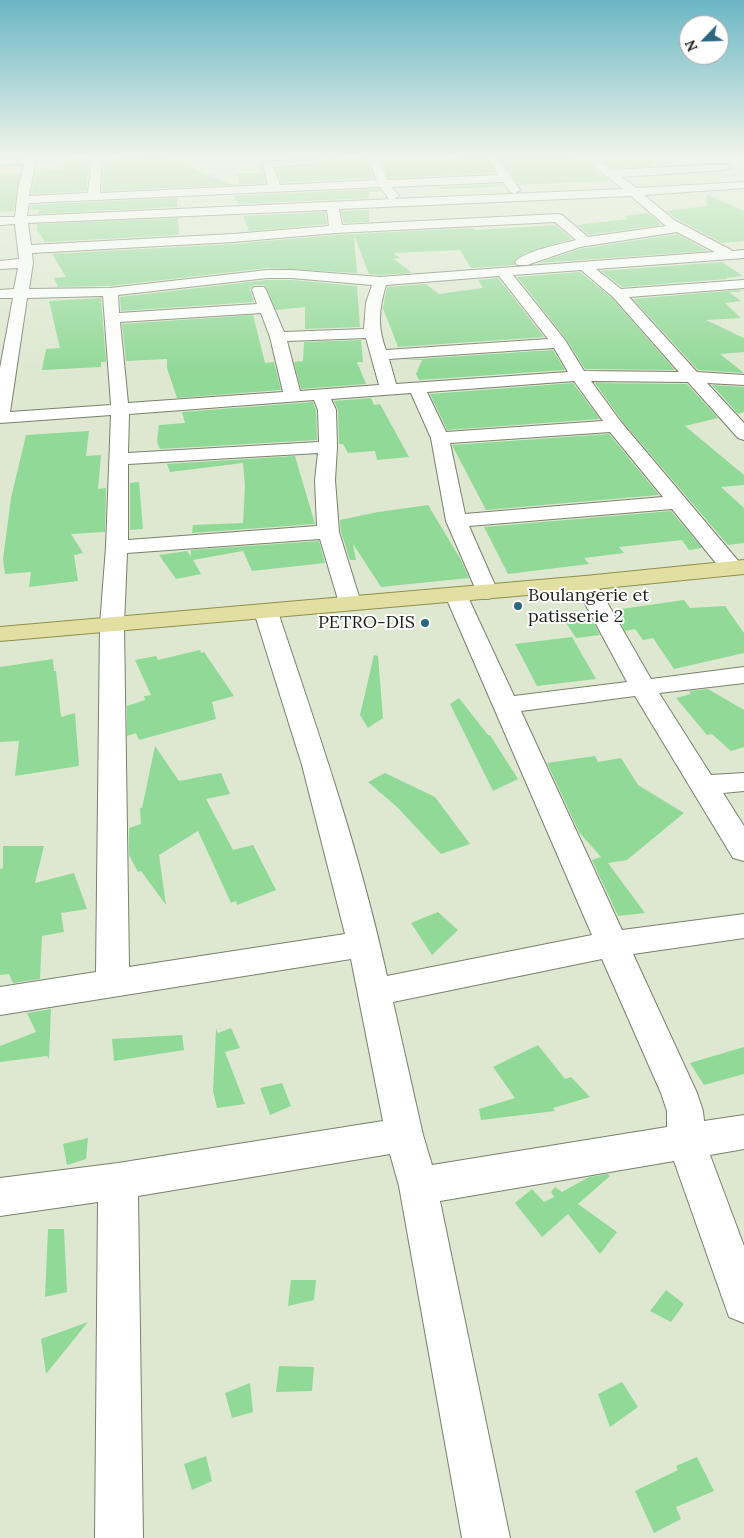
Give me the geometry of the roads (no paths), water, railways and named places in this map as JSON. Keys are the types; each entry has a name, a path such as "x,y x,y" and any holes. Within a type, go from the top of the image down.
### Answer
{"main road":[{"path":"0,634 456,595 738,567"}],"street":[{"path":"22,227 25,256 21,293 0,418 579,376 694,377 744,380"},
{"path":"180,239 183,227"},
{"path":"0,264 25,256 180,239 228,238 336,229 390,227"},
{"path":"568,227 585,241"},
{"path":"503,272 554,249 585,241 678,228 737,254"},
{"path":"0,294 110,292 252,276 292,274 380,281 737,254"},
{"path":"584,266 618,294 744,434"},
{"path":"503,272 559,343 579,376 615,426 678,502 738,567"},
{"path":"252,276 278,337 293,397"},
{"path":"380,281 373,303 372,334 390,390"},
{"path":"618,294 744,284"},
{"path":"110,292 114,318 120,410 117,547 112,625 114,982"},
{"path":"114,318 267,308"},
{"path":"278,337 372,334"},
{"path":"380,355 559,343"},
{"path":"417,388 440,438 456,520 487,592"},
{"path":"321,396 327,410 328,448 325,480 328,532 350,604"},
{"path":"440,438 615,426"},
{"path":"118,459 328,448"},
{"path":"456,520 678,502"},
{"path":"117,547 328,532"},
{"path":"585,583 643,688 744,850"},
{"path":"456,595 679,1093 685,1111 686,1142 744,1302"},
{"path":"266,612 316,766 364,944 404,1135 418,1186 486,1538"},
{"path":"504,705 744,675"},
{"path":"704,785 744,782"},
{"path":"375,992 612,944 744,926"},
{"path":"0,1001 364,944"},
{"path":"418,1186 744,1132"},
{"path":"0,1197 118,1181 404,1135"},
{"path":"118,1181 119,1538"}],"place":[{"name":"Boulangerie et patisserie 2","path":"518,606"},
{"name":"PETRO-DIS","path":"425,623"}]}
